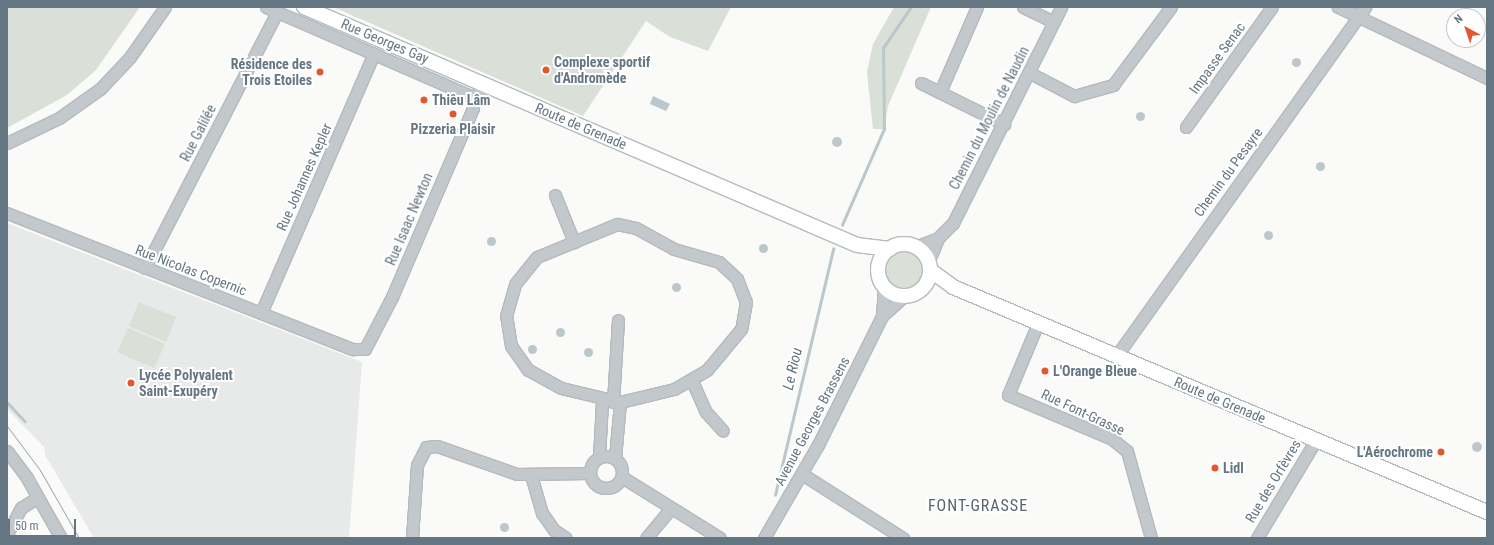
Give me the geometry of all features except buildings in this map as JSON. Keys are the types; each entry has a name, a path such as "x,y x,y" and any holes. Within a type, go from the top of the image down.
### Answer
{"main road":[{"name":"Route de Grenade","path":"304,7 857,246"},
{"path":"857,246 890,249 904,245 915,247 929,266 952,287"},
{"path":"857,246 878,268 884,287 904,296 921,289 952,287"},
{"path":"878,268 890,249"},
{"path":"921,289 929,266"},
{"name":"Route de Grenade","path":"952,287 1487,512"}],"street":[{"path":"7,143 59,118 100,89 130,57 165,7"},
{"name":"Rue Georges Gay","path":"266,7 473,97"},
{"path":"940,92 977,7"},
{"path":"1023,7 1054,22"},
{"name":"Chemin du Moulin de Naudin","path":"915,247 938,238 953,223 1030,73 1061,7"},
{"path":"1030,73 1074,96 1113,85 1170,7"},
{"name":"Impasse Senac","path":"1186,127 1272,7"},
{"path":"1338,7 1487,78"},
{"name":"Chemin du Pesayre","path":"1117,356 1365,7"},
{"name":"Rue Galilée","path":"145,268 278,12"},
{"name":"Rue Johannes Kepler","path":"261,313 374,53"},
{"path":"921,83 1004,124"},
{"path":"473,97 488,86"},
{"name":"Rue Isaac Newton","path":"365,349 398,283 473,108 473,97"},
{"path":"555,195 574,242"},
{"name":"Rue Nicolas Copernic","path":"7,214 353,349 365,349"},
{"path":"626,225 674,249 719,262 729,269 743,289 746,302 741,329 722,355 692,381 652,396 612,402 544,382 528,370 518,359 507,332 508,300 525,268 546,251 574,242 607,227 626,225"},
{"name":"Chemin du Moulin de Naudin","path":"929,266 938,238"},
{"name":"Avenue Georges Brassens","path":"882,316 884,287"},
{"name":"Avenue Georges Brassens","path":"764,538 802,474 882,316 904,296"},
{"path":"618,320 612,402 615,458 620,464 622,477 720,538"},
{"name":"Rue Font-Grasse","path":"1038,322 1008,395 1112,439 1127,451 1151,538"},
{"path":"692,381 706,412 723,431"},
{"path":"589,474 599,457 612,402"},
{"name":"Rue des Orfèvres","path":"1256,538 1316,440"},
{"path":"412,538 417,465 426,447 437,446 504,472 531,475 589,474"},
{"path":"7,451 38,497 61,538"},
{"path":"599,457 615,458"},
{"path":"589,474 600,488 613,487 622,477"},
{"path":"802,474 903,538"},
{"path":"531,475 542,513 562,537"},
{"path":"7,534 21,508 38,497"},
{"path":"646,538 670,508"}],"shaded area":[{"path":"7,7 140,7 96,70 67,95 7,128"},
{"name":"Complexe sportif d'Andromède","path":"333,7 731,7 708,51 670,37 646,21 583,116"},
{"path":"894,7 931,7 888,106 884,129 873,129 867,72 873,44"},
{"path":"1296,57 1301,62 1296,67 1291,62"},
{"path":"653,96 670,104 666,111 650,104"},
{"path":"1138,112 1142,112 1144,116 1142,120 1138,120 1136,118 1136,114"},
{"path":"835,137 839,137 841,138 841,146 835,147 832,144 832,140"},
{"path":"1318,162 1322,162 1324,166 1322,170 1318,170 1316,168 1316,164"},
{"path":"7,223 362,362 349,538 94,538 45,455 44,447 7,409"},
{"path":"1268,230 1273,235 1268,240 1263,235"},
{"path":"491,236 496,241 491,246 486,241"},
{"path":"761,244 765,244 767,248 765,252 761,252 759,250 759,246"},
{"path":"900,251 908,251 915,254 920,259 923,270 920,281 915,286 908,289 900,289 893,286 888,281 885,274 885,266 888,259 893,254"},
{"path":"676,282 681,287 676,292 671,287"},
{"path":"139,302 176,317 166,342 129,326"},
{"path":"560,327 565,332 560,337 555,332"},
{"path":"128,328 165,344 154,368 117,352"},
{"path":"530,345 534,345 536,349 534,353 530,353 528,351 528,347"},
{"path":"586,348 590,348 592,352 590,356 586,356 584,354 584,350"},
{"path":"1475,442 1479,442 1481,443 1481,451 1475,452 1472,449 1472,445"},
{"path":"504,522 509,527 504,532 499,527"}],"waterway":[{"name":"Le Riou","path":"842,225 884,129 883,48 911,7"},
{"name":"Le Riou","path":"775,495 833,249"},
{"path":"7,402 25,421"}],"tram line":[{"path":"7,426 40,470 79,538"}],"place":[{"name":"Complexe sportif d'Andromède","path":"546,70"},
{"name":"Résidence des Trois Etoiles","path":"320,72"},
{"name":"Thiêu Lâm","path":"424,100"},
{"name":"Pizzeria Plaisir","path":"453,114"},
{"name":"L'Orange Bleue","path":"1045,371"},
{"name":"Lycée Polyvalent Saint-Exupéry","path":"131,383"},
{"name":"L'Aérochrome","path":"1441,452"},
{"name":"Lidl","path":"1215,468"}],"district":[{"name":"FONT-GRASSE","path":"978,506"}]}
